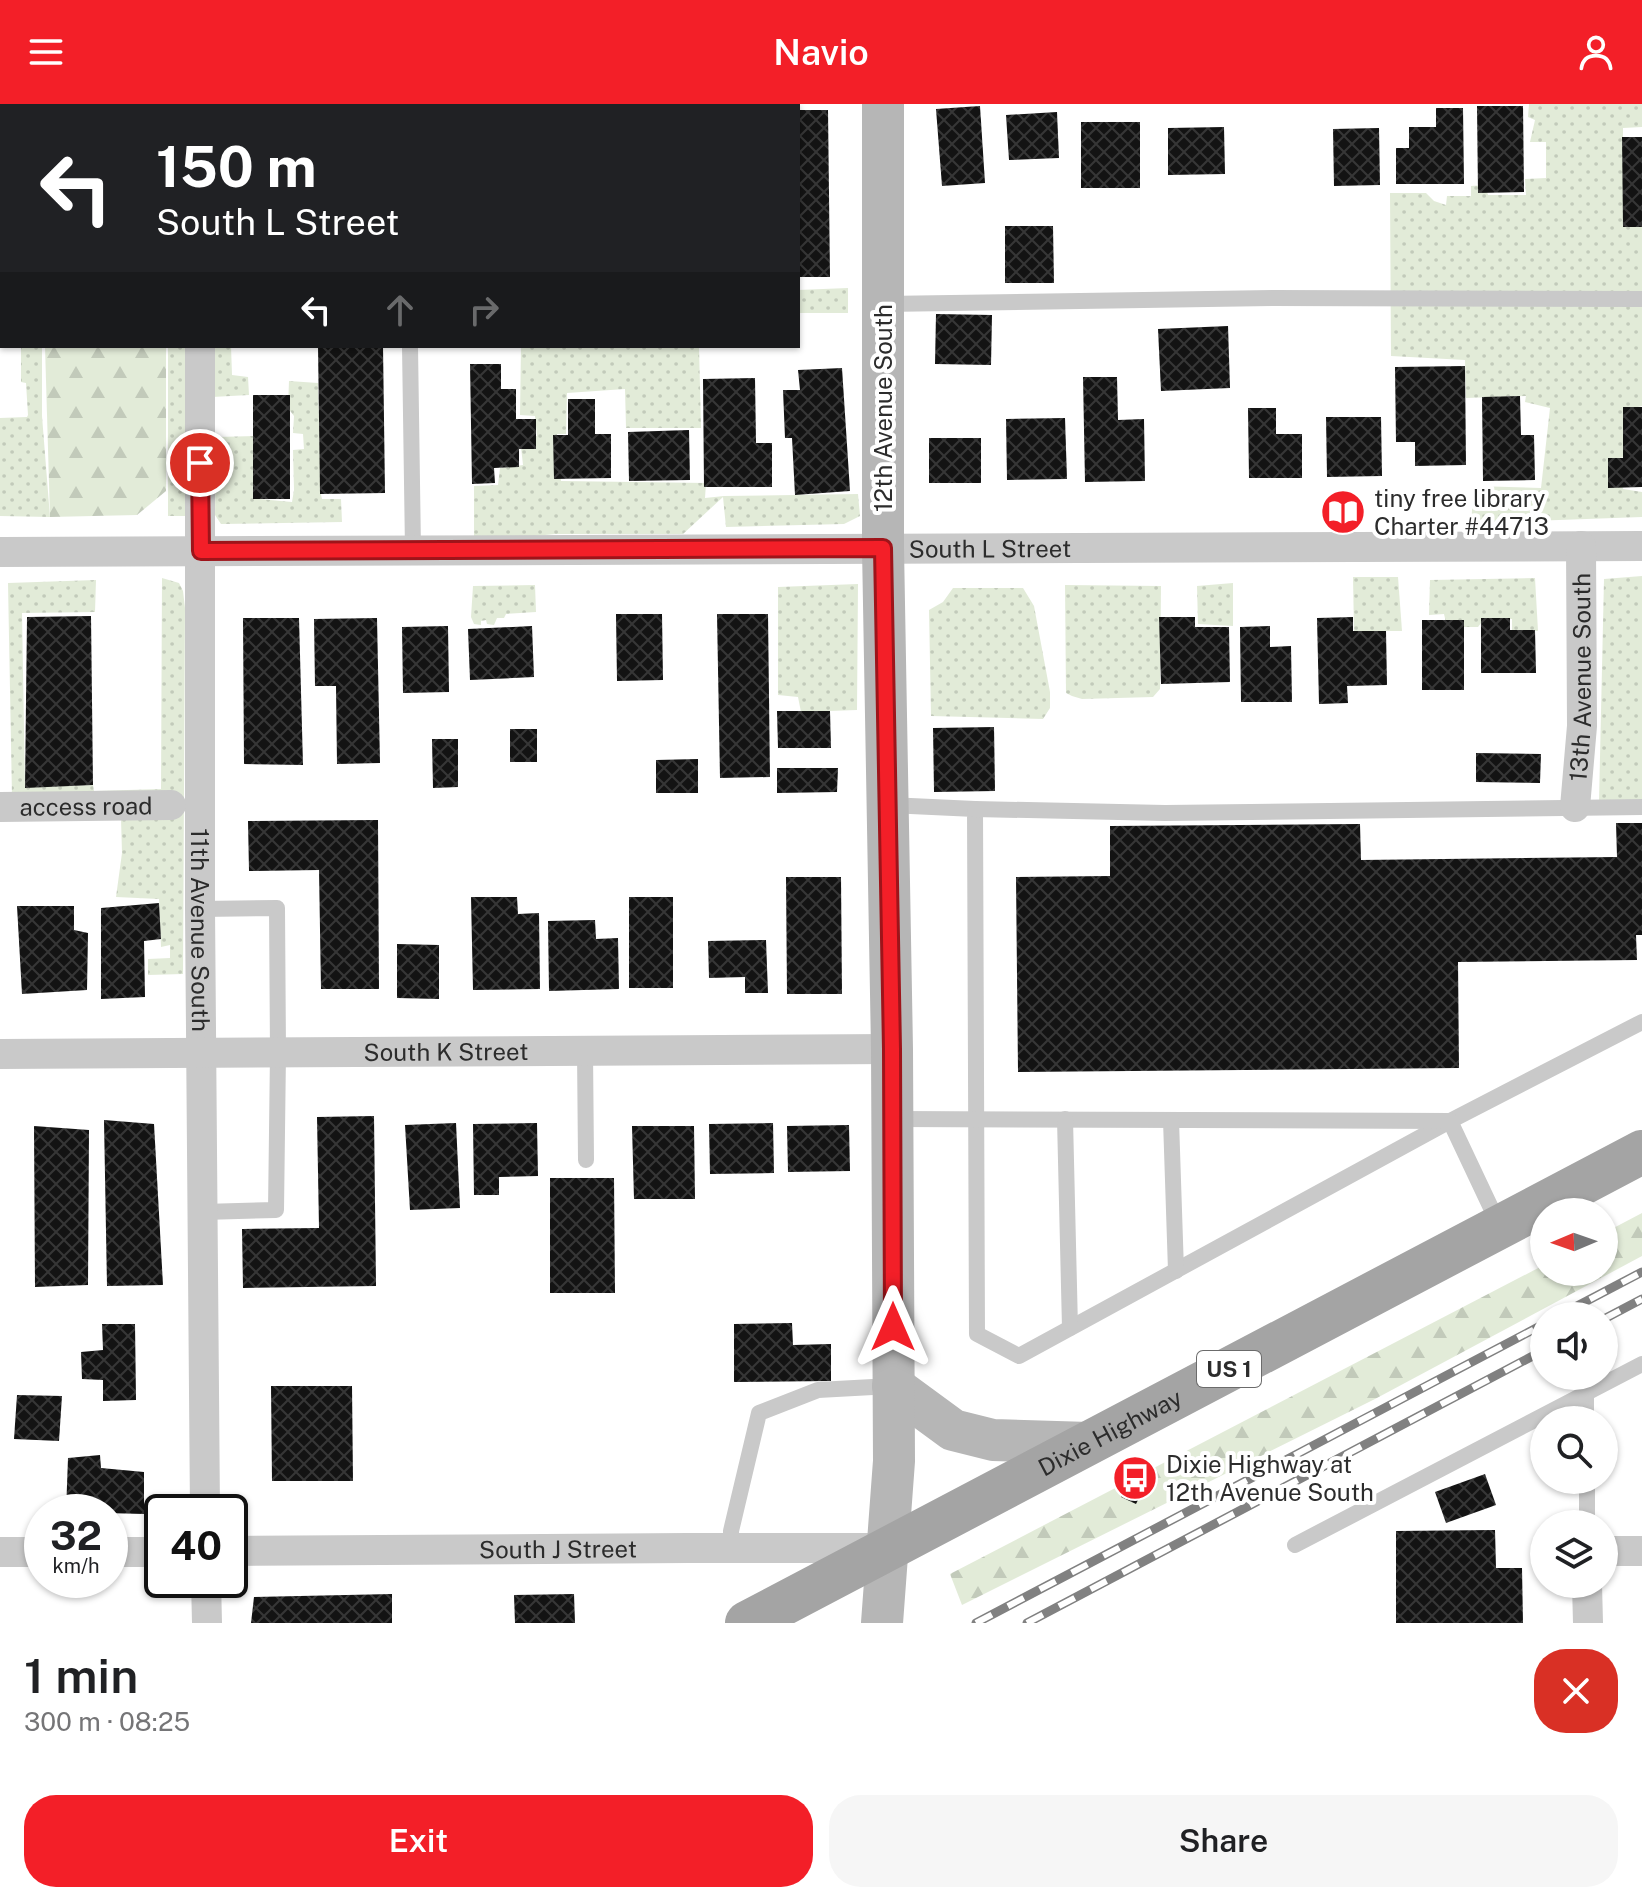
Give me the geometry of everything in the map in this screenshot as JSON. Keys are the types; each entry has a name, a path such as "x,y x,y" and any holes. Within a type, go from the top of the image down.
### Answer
{"main road":[{"name":"Dixie Highway","path":"747,1623 1642,1152"}],"street":[{"name":"12th Avenue South","path":"882,1623 894,1461 892,1049 883,548 883,104"},
{"name":"11th Avenue South","path":"200,348 205,1494"},
{"name":"13th Avenue South","path":"1575,807 1582,726 1581,546"},
{"name":"South L Street","path":"0,552 1642,546"},
{"name":"access road","path":"0,807 171,805"},
{"name":"South K Street","path":"0,1054 892,1049"},
{"path":"893,1386 953,1430 993,1440 1089,1443"},
{"name":"South J Street","path":"248,1551 887,1548"},
{"path":"1618,1551 1642,1551"},
{"path":"0,1552 24,1552"},
{"path":"206,1598 207,1623"},
{"path":"1587,1598 1588,1623"}],"lane":[{"path":"882,304 1272,298 1642,299"},
{"path":"410,348 413,550"},
{"path":"887,805 1165,813 1642,807"},
{"path":"975,809 977,1334 1019,1356 1450,1121 1642,1022"},
{"path":"200,909 277,908 276,1210 203,1212"},
{"path":"585,1051 586,1160"},
{"path":"892,1119 1450,1121"},
{"path":"1065,1119 1070,1328"},
{"path":"1171,1120 1176,1271"},
{"path":"1450,1121 1500,1227"},
{"path":"1295,1545 1642,1364"},
{"path":"731,1548 731,1531 759,1413 818,1390 893,1386"},
{"path":"1586,1393 1586,1406"}],"green space":[{"path":"1529,104 1642,104 1642,127 1623,128 1623,226 1642,226 1642,406 1630,409 1627,457 1618,458 1623,489 1642,492 1642,517 1471,523 1474,486 1541,488 1550,408 1525,402 1526,396 1466,398 1465,360 1391,356 1390,193 1426,193 1434,201 1446,205 1447,196 1471,196 1471,186 1485,185 1488,195 1526,195 1525,179 1546,178 1546,142 1530,142 1535,120 1528,117"},
{"path":"848,288 848,313 800,313 800,290"},
{"path":"21,348 42,348 42,416 50,517 0,516 0,418 27,417 26,383 21,382"},
{"path":"45,348 166,348 166,491 137,515 50,517"},
{"path":"168,348 186,348 188,516 168,516"},
{"path":"213,348 231,348 232,375 248,377 249,395 212,397"},
{"path":"521,348 699,348 701,428 626,428 625,389 567,393 566,434 557,434 561,481 706,483 705,498 724,496 858,494 860,516 844,524 726,527 723,497 683,534 555,534 474,542 474,486 498,485 500,468 523,465 520,438 537,436 535,416 520,415"},
{"path":"289,381 318,383 321,495 322,499 341,499 342,522 221,524 215,515 216,437 256,436 259,499 292,502 293,450 304,449 303,434 293,433 294,416 288,408"},
{"path":"1642,576 1642,802 1599,802 1604,579"},
{"path":"1353,577 1398,577 1402,631 1354,631"},
{"path":"162,578 179,583 185,608 183,974 148,975 148,959 170,958 170,945 161,947 159,899 116,897 122,853 121,819 12,797 8,583 96,580 95,612 22,613 25,787 93,785 94,791 161,789"},
{"path":"1535,578 1538,631 1512,631 1512,619 1484,619 1478,627 1447,627 1444,614 1429,615 1430,580"},
{"path":"1233,583 1233,626 1198,624 1197,586"},
{"path":"858,584 857,710 801,712 798,697 778,695 778,587"},
{"path":"535,585 536,612 506,614 504,618 497,618 494,625 487,624 486,620 481,621 481,625 474,624 471,617 473,586"},
{"path":"1065,585 1161,586 1160,689 1153,697 1082,699 1066,693"},
{"path":"953,588 1023,588 1034,606 1050,692 1050,708 1043,719 931,716 929,610 943,602"},
{"path":"1642,1213 1642,1256 1618,1269 1618,1226"},
{"path":"1530,1272 1530,1286 1586,1286 1556,1302 1530,1302 1530,1316 1375,1399 962,1605 950,1574"}],"building":[{"path":"980,106 985,183 942,186 936,109"},
{"path":"1477,106 1523,106 1524,192 1478,193"},
{"path":"1436,108 1463,108 1464,184 1396,184 1396,148 1409,148 1409,127 1436,127"},
{"path":"800,110 828,110 830,277 800,277"},
{"path":"1057,112 1059,158 1009,160 1006,115"},
{"path":"1081,122 1140,122 1140,188 1081,188"},
{"path":"1224,127 1225,174 1168,175 1168,128"},
{"path":"1379,128 1380,185 1334,186 1333,129"},
{"path":"1622,137 1642,137 1642,227 1623,227"},
{"path":"1005,226 1053,226 1054,283 1005,283"},
{"path":"936,314 992,315 991,365 935,364"},
{"path":"1228,326 1230,388 1161,391 1158,329"},
{"path":"318,348 383,348 385,493 320,494"},
{"path":"470,364 501,364 501,389 516,389 516,419 536,419 536,449 519,449 519,467 494,468 495,483 472,484"},
{"path":"1465,366 1466,465 1415,466 1415,442 1396,442 1395,367"},
{"path":"842,368 850,491 795,495 792,438 785,438 783,390 800,390 798,370"},
{"path":"1083,377 1117,377 1118,420 1144,419 1145,481 1085,482"},
{"path":"755,378 756,443 772,443 772,487 704,487 703,379"},
{"path":"253,395 290,395 290,499 253,499"},
{"path":"1520,396 1521,435 1534,435 1535,480 1483,481 1482,397"},
{"path":"568,399 595,399 595,434 611,434 611,478 554,479 553,435 568,435"},
{"path":"1623,407 1642,407 1642,487 1608,488 1608,458 1623,458"},
{"path":"1248,408 1276,408 1276,434 1302,434 1302,478 1249,478"},
{"path":"1326,417 1381,417 1382,476 1327,477"},
{"path":"1065,418 1067,479 1007,480 1006,419"},
{"path":"689,430 690,480 629,481 628,432"},
{"path":"929,438 981,438 981,483 929,483"},
{"path":"616,614 662,614 663,680 617,681"},
{"path":"717,614 768,614 770,777 720,778"},
{"path":"91,616 93,785 25,788 27,617"},
{"path":"1159,617 1195,617 1195,627 1229,627 1230,682 1161,684"},
{"path":"1353,617 1353,631 1386,631 1387,685 1347,686 1348,703 1319,704 1317,618"},
{"path":"243,618 299,618 303,765 244,764"},
{"path":"377,618 380,763 337,764 336,686 315,686 314,619"},
{"path":"1481,618 1510,618 1510,630 1535,630 1536,673 1481,673"},
{"path":"1422,620 1464,620 1464,690 1422,690"},
{"path":"448,626 449,692 403,693 402,627"},
{"path":"532,626 534,677 470,680 468,629"},
{"path":"1270,626 1270,647 1291,646 1292,702 1241,702 1240,627"},
{"path":"777,711 830,711 831,748 778,748"},
{"path":"994,727 995,791 934,792 933,728"},
{"path":"510,729 537,729 537,762 510,762"},
{"path":"432,739 458,739 458,787 433,788"},
{"path":"1476,753 1541,754 1540,783 1476,782"},
{"path":"698,759 698,793 656,793 656,760"},
{"path":"777,768 838,768 837,792 777,793"},
{"path":"378,820 379,989 321,989 319,870 249,871 248,821"},
{"path":"1616,823 1642,823 1642,935 1636,935 1637,960 1458,962 1459,1068 1018,1072 1016,877 1110,876 1110,826 1360,824 1361,860 1617,857"},
{"path":"786,877 841,877 842,994 787,994"},
{"path":"471,897 517,897 518,914 539,913 540,989 473,990"},
{"path":"629,897 673,897 673,988 629,988"},
{"path":"159,903 161,939 144,941 145,997 101,999 101,908"},
{"path":"17,906 74,906 74,930 88,933 87,990 22,994"},
{"path":"595,920 596,939 618,938 619,989 549,991 548,921"},
{"path":"766,940 768,993 745,993 745,977 709,978 708,941"},
{"path":"397,944 439,945 439,999 397,998"},
{"path":"374,1116 376,1286 243,1288 242,1229 319,1228 317,1117"},
{"path":"104,1120 154,1124 163,1285 107,1286"},
{"path":"456,1123 460,1208 410,1210 405,1125"},
{"path":"537,1123 538,1176 499,1177 499,1195 474,1195 473,1124"},
{"path":"773,1123 774,1173 710,1174 709,1124"},
{"path":"849,1125 850,1171 788,1172 787,1126"},
{"path":"34,1126 89,1130 88,1285 35,1287"},
{"path":"632,1126 694,1126 695,1199 634,1199"},
{"path":"550,1178 614,1178 615,1293 550,1293"},
{"path":"792,1323 793,1345 831,1344 831,1381 734,1382 734,1324"},
{"path":"102,1324 135,1324 136,1400 103,1401 103,1380 82,1379 81,1352 103,1350"},
{"path":"271,1386 352,1386 353,1481 272,1481"},
{"path":"17,1395 62,1396 59,1441 14,1439"},
{"path":"100,1455 101,1468 144,1472 144,1514 128,1514 128,1494 67,1494 68,1458"},
{"path":"1485,1474 1496,1505 1446,1523 1435,1492"},
{"path":"1128,1481 1144,1488 1136,1504 1121,1497"},
{"path":"1495,1530 1496,1568 1522,1568 1523,1623 1396,1623 1396,1531"},
{"path":"392,1594 392,1623 251,1623 254,1597"},
{"path":"574,1594 575,1623 515,1623 514,1595"}],"railway":[{"path":"1585,1302 1642,1272"},
{"path":"1618,1312 1642,1299"},
{"path":"976,1623 1530,1331"},
{"path":"1027,1623 1530,1357"}],"place":[{"name":"tiny free library Charter #44713","path":"1343,512"},
{"name":"Dixie Highway at 12th Avenue South","path":"1135,1478"}],"route":[{"path":"200,463 201,551 883,548 892,1049 893,1327"}]}
